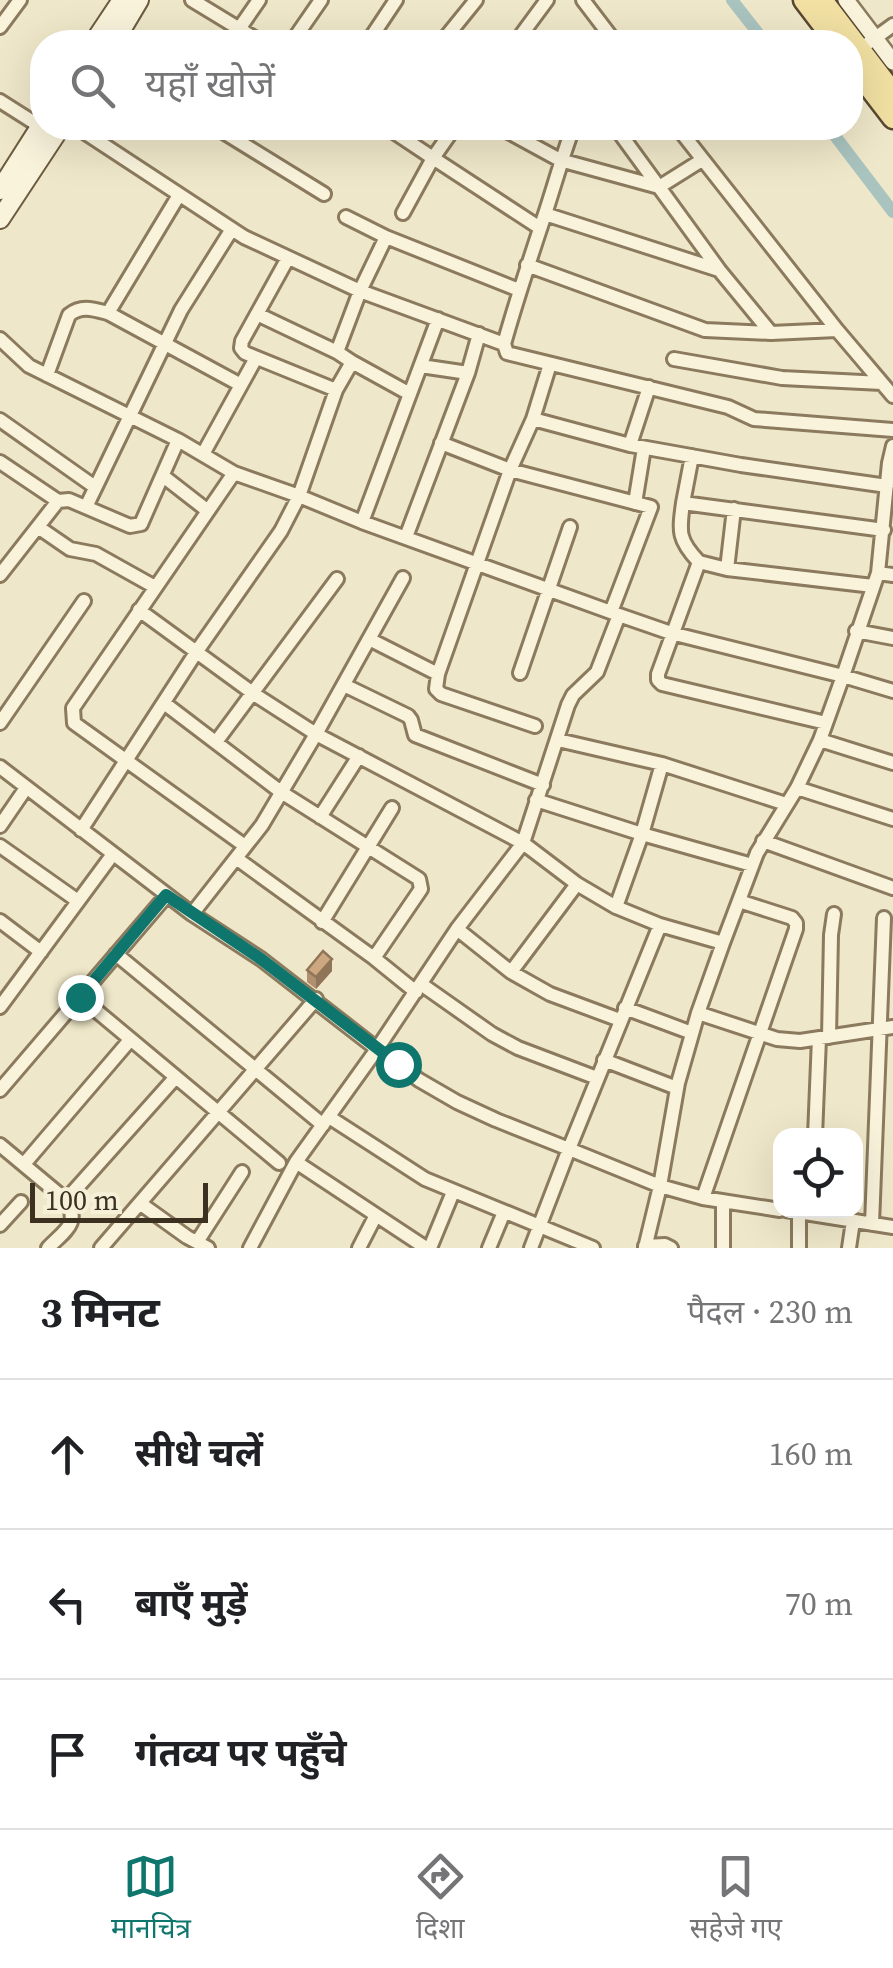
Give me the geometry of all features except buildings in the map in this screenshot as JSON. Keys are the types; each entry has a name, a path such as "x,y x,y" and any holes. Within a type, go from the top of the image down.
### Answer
{"main road":[{"path":"102,30 122,0"},
{"path":"121,30 139,0"},
{"path":"804,0 827,30"},
{"path":"822,0 846,30"},
{"path":"863,50 893,93"},
{"path":"863,51 893,118"},
{"path":"0,190 38,140"},
{"path":"0,219 41,140"}],"street":[{"path":"0,28 20,0"},
{"path":"192,0 241,30"},
{"path":"238,28 259,0"},
{"path":"300,30 321,0"},
{"path":"376,30 396,0"},
{"path":"452,30 476,0"},
{"path":"525,30 547,0"},
{"path":"583,0 603,30"},
{"path":"846,0 856,30"},
{"path":"863,48 893,25"},
{"path":"863,49 893,62"},
{"path":"0,102 30,117"},
{"path":"96,140 232,230 360,290 504,344"},
{"path":"241,140 324,194"},
{"path":"406,140 540,228"},
{"path":"404,213 446,140"},
{"path":"523,140 560,160 658,187 702,160"},
{"path":"568,140 519,290 504,344 507,353 728,407 754,419 893,430"},
{"path":"625,140 720,271 771,333"},
{"path":"687,140 893,396"},
{"path":"108,313 180,195"},
{"path":"545,214 720,271"},
{"path":"346,218 519,290"},
{"path":"86,507 181,310 232,230"},
{"path":"337,352 360,290 386,237"},
{"path":"288,258 241,344 245,353 336,390"},
{"path":"528,265 705,330 837,330"},
{"path":"47,375 68,315 85,308 108,313 241,385"},
{"path":"257,314 337,352 410,394"},
{"path":"362,522 438,319"},
{"path":"406,538 479,334"},
{"path":"0,338 29,366 178,440 234,473 672,632 893,691"},
{"path":"203,454 256,358"},
{"path":"674,359 782,378 882,383"},
{"path":"81,830 197,651 281,531 299,496 336,390 352,362"},
{"path":"535,726 436,689 510,470 534,420 550,364"},
{"path":"420,366 468,372"},
{"path":"635,503 637,446 648,387"},
{"path":"0,420 96,487"},
{"path":"534,420 637,446 887,486"},
{"path":"0,462 58,500 69,500 137,526 178,440"},
{"path":"250,1248 296,1162 458,929 523,843 568,705 573,694 598,672 651,507 510,470 441,443"},
{"path":"671,1248 645,1247 660,1186 676,1088 698,1012 752,865 762,841 797,788 820,740 843,676 875,580 893,446"},
{"path":"692,456 680,528 681,538 700,562 727,569 875,580 893,575"},
{"path":"234,473 72,708 72,716 74,723 245,846"},
{"path":"163,476 208,510"},
{"path":"0,576 58,500"},
{"path":"683,503 884,530"},
{"path":"727,569 734,509"},
{"path":"38,527 70,549 96,554 155,586"},
{"path":"520,674 570,528"},
{"path":"700,562 658,680 826,723"},
{"path":"192,914 262,825 403,578"},
{"path":"216,742 337,579"},
{"path":"0,723 84,601"},
{"path":"139,610 316,734 523,843 616,907 660,925 723,943"},
{"path":"856,631 893,638"},
{"path":"369,639 438,674"},
{"path":"344,684 408,716 414,735 543,785"},
{"path":"164,703 281,792 419,880 421,890 374,958"},
{"path":"558,740 662,764 786,804"},
{"path":"820,740 893,763"},
{"path":"320,817 360,756"},
{"path":"616,907 662,764"},
{"path":"0,767 166,895 316,999 377,1050 457,1102 660,1186 703,1198 773,1208"},
{"path":"0,826 26,788"},
{"path":"797,788 893,820"},
{"path":"536,800 752,865"},
{"path":"322,922 392,808"},
{"path":"762,841 893,888"},
{"path":"0,846 78,901"},
{"path":"2,998 113,854"},
{"path":"236,858 374,958 492,1034 597,1078"},
{"path":"510,972 578,884"},
{"path":"0,1090 166,895"},
{"path":"703,1198 796,930 792,918 739,902"},
{"path":"817,1128 834,914"},
{"path":"872,1224 887,1027 884,918"},
{"path":"0,921 41,952"},
{"path":"531,1248 660,925"},
{"path":"458,929 510,972 550,994 692,1033"},
{"path":"116,954 254,1071 326,1121 453,1192 593,1248"},
{"path":"80,997 279,1163"},
{"path":"101,1248 316,999"},
{"path":"698,1012 777,1039 824,1038 887,1027"},
{"path":"24,1164 130,1040"},
{"path":"604,1060 676,1088"},
{"path":"66,1200 175,1078"},
{"path":"0,1145 66,1200 74,1217 48,1248"},
{"path":"296,1162 428,1248 453,1192"},
{"path":"141,1204 202,1245 242,1172"},
{"path":"722,1201 723,1248"},
{"path":"0,1225 21,1202"},
{"path":"489,1248 504,1212"},
{"path":"359,1248 376,1214"},
{"path":"798,1218 799,1248"},
{"path":"835,1218 893,1227"},
{"path":"850,1248 853,1221"}],"waterway":[{"path":"732,0 756,30"},
{"path":"838,140 893,212"}],"route":[{"path":"80,997 166,895 316,999 398,1064"}]}
